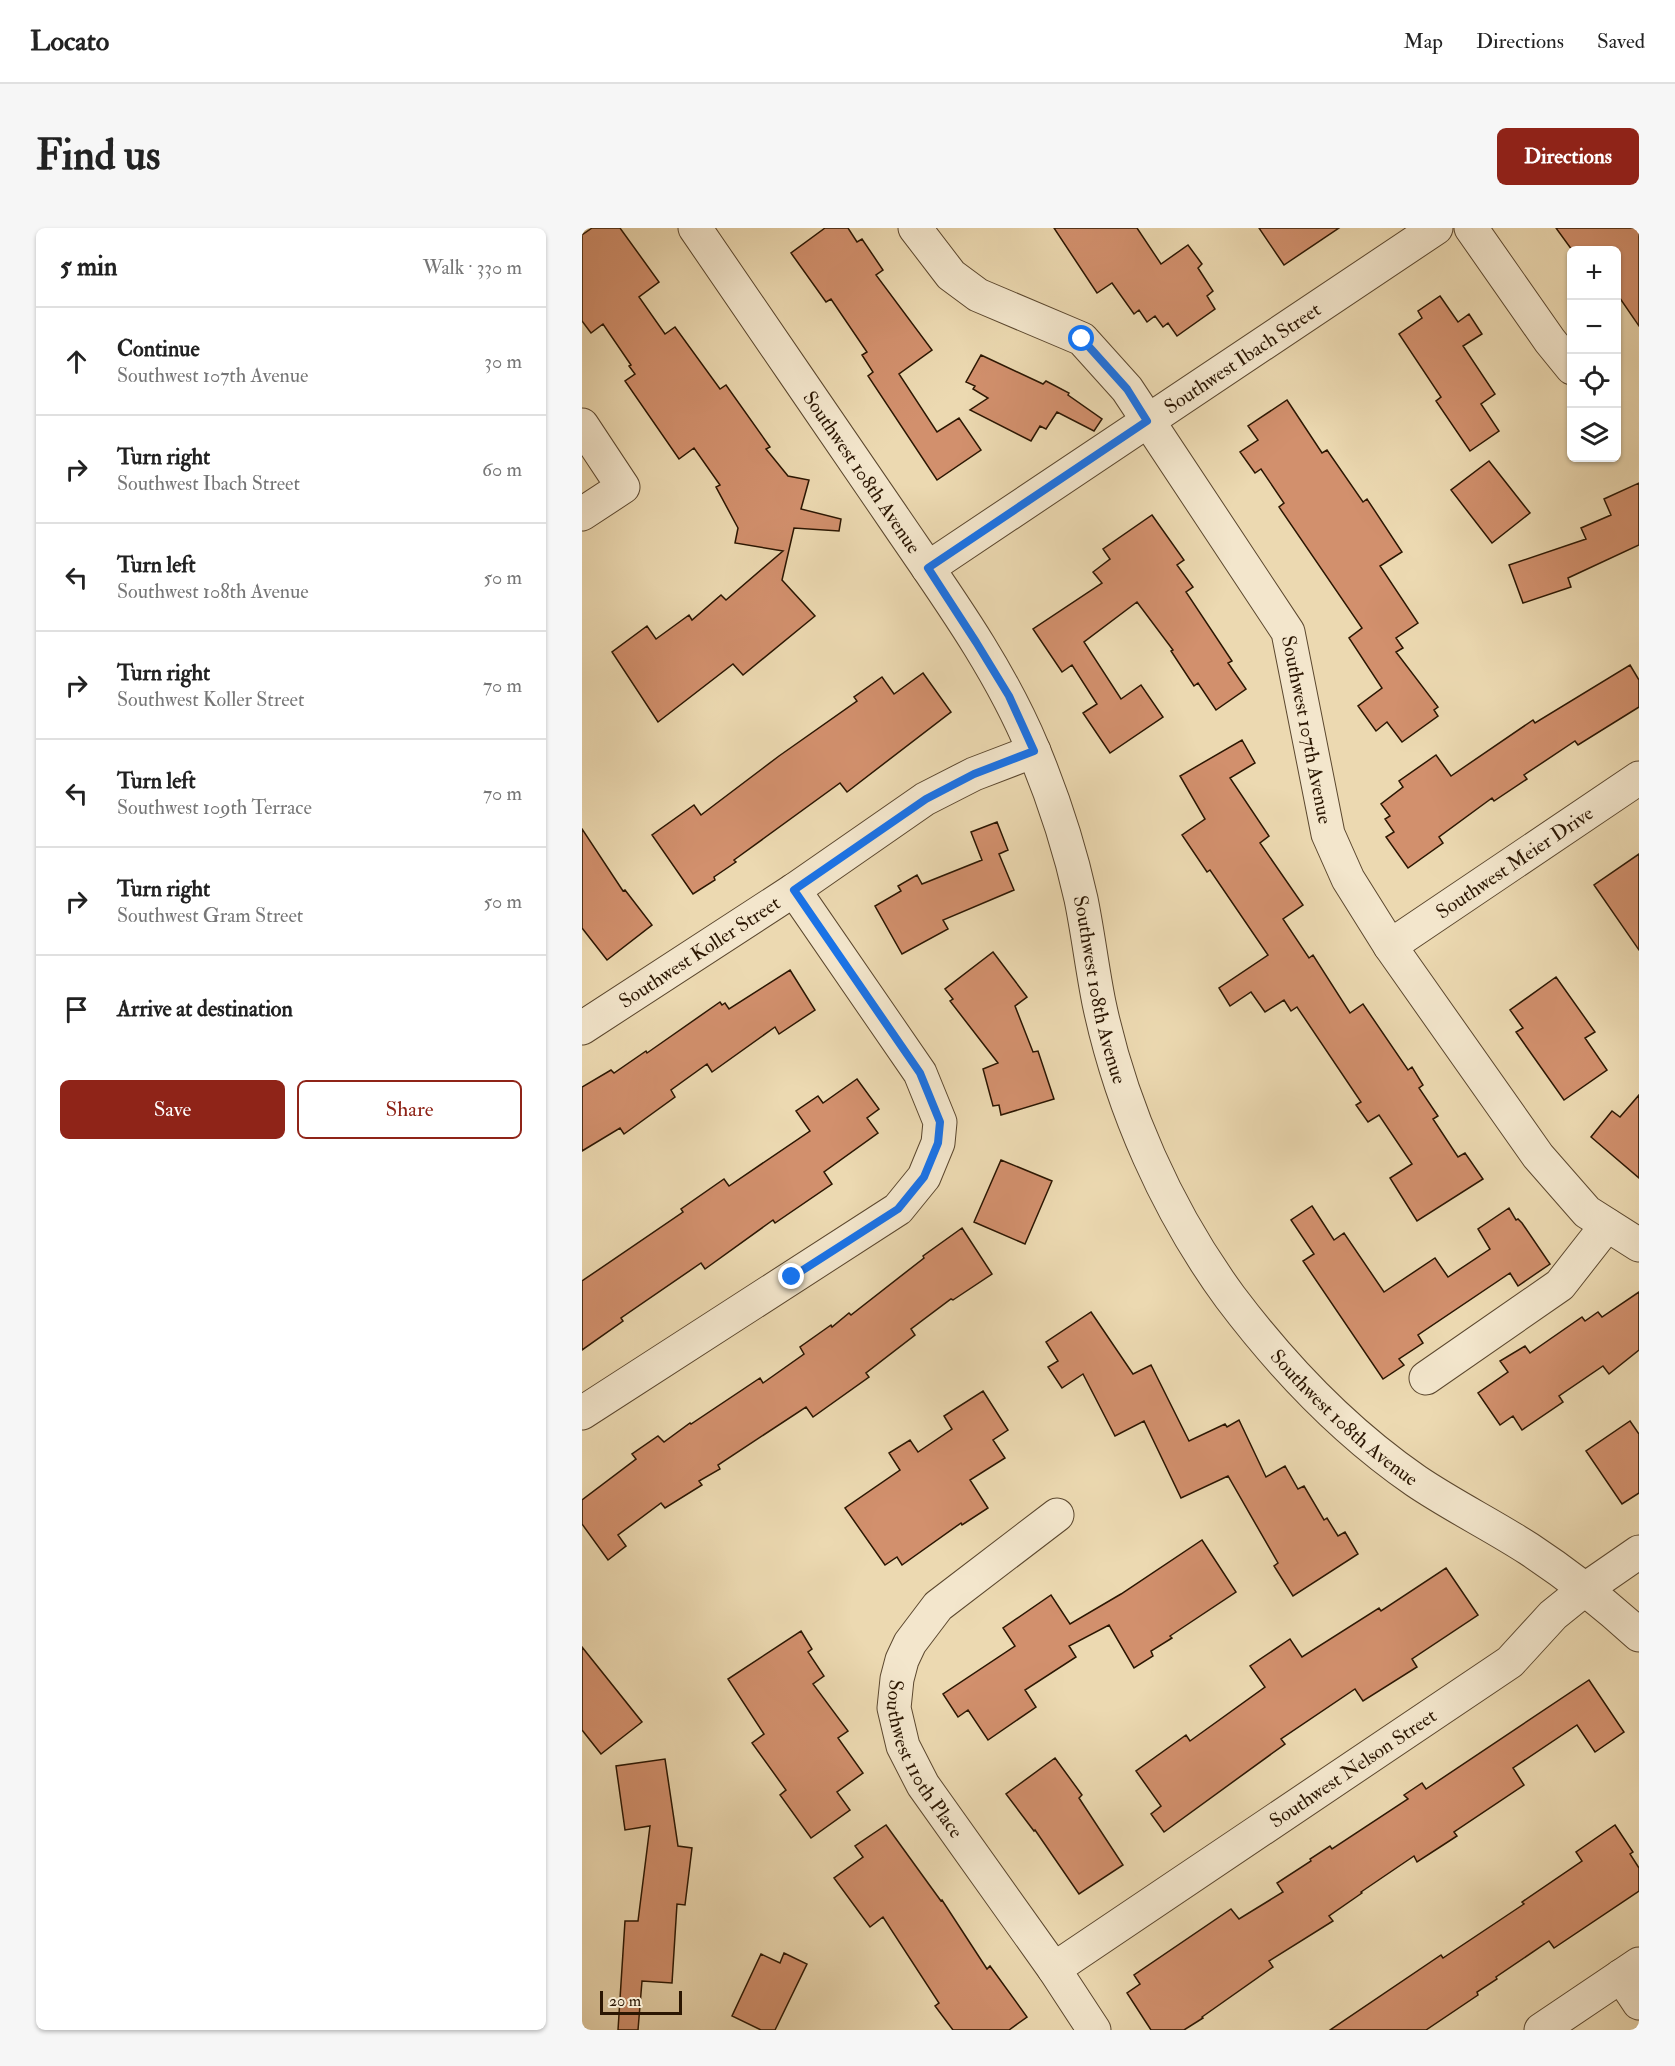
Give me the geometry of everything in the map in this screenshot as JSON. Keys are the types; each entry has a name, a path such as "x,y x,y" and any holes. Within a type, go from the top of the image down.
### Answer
{"street":[{"name":"Southwest 108th Avenue","path":"695,228 928,568 1009,696 1034,751 1068,850 1081,897 1100,1005 1129,1105 1156,1169 1191,1237 1229,1295 1267,1343 1314,1394 1413,1479 1529,1550 1584,1590 1639,1635"},
{"name":"Southwest 107th Avenue","path":"915,228 951,275 978,294 1082,339 1127,389 1288,632 1328,834 1348,879 1390,946 1538,1156 1587,1212 1639,1245"},
{"name":"Southwest Ibach Street","path":"928,568 1436,228"},
{"path":"1471,228 1567,362"},
{"path":"582,425 623,487 582,513"},
{"name":"Southwest Koller Street","path":"582,1028 794,890 926,799 974,774 1034,751"},
{"name":"Southwest Meier Drive","path":"1390,946 1639,778"},
{"path":"582,1413 898,1209 924,1177 938,1143 940,1122 920,1073 794,890"},
{"path":"1426,1378 1560,1285 1607,1225"},
{"name":"Southwest 110th Place","path":"1058,1515 938,1606 910,1643 902,1660 897,1679 894,1708 903,1746 923,1785 1054,1969 1094,2030"},
{"name":"Southwest Nelson Street","path":"1054,1969 1510,1662 1553,1615 1584,1590 1639,1552"},
{"path":"1541,2030 1630,1970 1639,2003"}],"building":[{"path":"592,228 620,228 659,282 639,297 665,334 675,327 720,389 726,385 770,447 766,449 788,476 809,480 801,509 841,519 839,531 794,528 782,580 815,616 743,675 733,664 658,722 612,652 647,626 656,639 689,615 692,620 721,595 726,600 783,551 735,543 738,528 716,487 720,485 694,448 679,459 625,381 635,374 603,324 591,333 582,321 582,235"},
{"path":"825,228 848,228 857,242 862,239 883,270 876,275 932,350 899,374 937,432 959,418 981,450 937,480 868,376 873,372 862,355 867,352 831,299 826,302 791,253"},
{"path":"1054,228 1137,228 1161,264 1188,245 1202,264 1198,268 1213,291 1207,296 1215,309 1177,336 1168,323 1163,327 1155,316 1147,322 1139,310 1134,314 1112,283 1097,293"},
{"path":"1259,228 1339,228 1284,265"},
{"path":"1556,228 1639,228 1639,326 1621,300 1621,246 1569,246"},
{"path":"1440,296 1458,322 1469,314 1482,334 1463,346 1495,394 1481,404 1499,431 1470,451 1436,401 1441,397 1399,334 1422,318 1418,311"},
{"path":"981,355 1043,384 1046,381 1069,393 1068,395 1102,419 1094,431 1057,412 1046,429 1040,426 1031,441 970,410 988,398 973,389 975,386 966,382"},
{"path":"1287,400 1322,453 1327,450 1363,502 1367,499 1402,552 1380,566 1418,623 1396,638 1403,648 1396,652 1438,707 1434,710 1438,716 1402,742 1387,722 1376,731 1358,706 1382,688 1349,638 1362,628 1279,507 1284,503 1261,469 1255,473 1240,452 1258,440 1248,426"},
{"path":"1489,461 1530,513 1492,543 1451,490"},
{"path":"1639,483 1639,545 1568,578 1571,587 1523,603 1509,565 1586,539 1581,528 1611,515 1604,499"},
{"path":"1152,515 1184,560 1177,565 1193,587 1186,592 1232,661 1228,663 1246,689 1216,710 1198,683 1194,686 1171,651 1173,650 1137,602 1084,642 1121,699 1141,685 1163,717 1110,753 1083,713 1097,704 1072,665 1062,672 1033,629 1102,583 1093,572 1110,559 1103,549"},
{"path":"1630,665 1639,680 1639,707 1578,745 1575,741 1524,775 1527,779 1494,801 1492,798 1439,837 1443,843 1408,868 1386,837 1394,832 1385,819 1390,816 1381,804 1403,787 1399,781 1436,755 1451,776 1533,720 1535,723"},
{"path":"923,673 951,712 847,792 840,783 734,860 736,862 714,877 715,880 693,894 652,835 694,805 701,815 857,701 854,697 882,677 894,694"},
{"path":"1242,740 1255,763 1230,778 1269,836 1260,843 1303,905 1283,919 1309,958 1313,955 1350,1013 1363,1004 1408,1070 1412,1067 1423,1085 1419,1088 1438,1116 1433,1119 1458,1157 1465,1153 1483,1179 1417,1221 1390,1178 1412,1164 1379,1115 1368,1122 1356,1105 1361,1102 1297,1007 1291,1011 1284,1000 1265,1012 1251,992 1230,1006 1219,988 1268,955 1210,870 1207,872 1182,835 1205,819 1180,776"},
{"path":"997,822 1008,850 999,854 1014,890 943,920 948,929 902,954 875,906 901,891 898,886 917,875 922,884 982,860 971,832"},
{"path":"582,829 623,891 625,890 652,925 607,960 582,928"},
{"path":"1639,854 1639,950 1594,885"},
{"path":"993,952 1027,997 1015,1006 1033,1052 1038,1051 1054,1099 1001,1115 999,1105 993,1106 983,1069 998,1063 950,1001 953,999 945,989"},
{"path":"790,970 815,1010 779,1034 775,1027 712,1072 707,1064 671,1090 675,1097 624,1134 620,1128 582,1151 582,1087 611,1070 614,1073 646,1051 647,1053 720,1002 722,1005 725,1003 729,1009"},
{"path":"1556,977 1595,1032 1585,1038 1607,1070 1564,1100 1516,1032 1523,1028 1510,1010"},
{"path":"857,1079 879,1109 867,1118 878,1133 824,1172 832,1184 775,1223 773,1220 705,1269 701,1263 621,1318 623,1321 582,1350 582,1281 683,1212 681,1209 724,1179 729,1186 810,1131 796,1111 818,1096 823,1103"},
{"path":"1639,1095 1639,1178 1591,1137 1612,1111 1620,1117"},
{"path":"1001,1160 1052,1181 1025,1244 974,1222"},
{"path":"1312,1206 1334,1240 1344,1233 1384,1292 1435,1258 1448,1277 1490,1249 1478,1229 1509,1208 1550,1264 1518,1286 1510,1273 1418,1335 1423,1343 1399,1359 1404,1365 1383,1379 1303,1261 1314,1254 1291,1220"},
{"path":"962,1228 992,1274 953,1300 951,1299 911,1329 915,1335 866,1373 869,1377 813,1417 806,1407 718,1465 720,1469 699,1481 702,1485 665,1508 661,1503 618,1535 626,1546 608,1560 582,1524 582,1500 636,1459 632,1454 658,1436 664,1442 760,1378 763,1383 804,1354 800,1347 831,1325 832,1327 849,1313 851,1315 924,1258 923,1256"},
{"path":"1639,1292 1639,1350 1609,1374 1603,1366 1559,1396 1563,1402 1522,1430 1513,1416 1500,1425 1478,1393 1508,1372 1500,1361 1525,1346 1530,1353 1582,1317 1585,1321 1598,1312 1602,1317"},
{"path":"1091,1312 1133,1374 1151,1365 1189,1441 1225,1424 1227,1427 1239,1420 1266,1477 1285,1466 1298,1489 1304,1486 1324,1520 1327,1518 1338,1536 1345,1532 1358,1554 1293,1596 1274,1566 1278,1563 1228,1476 1181,1498 1144,1421 1115,1436 1083,1374 1062,1388 1048,1367 1058,1361 1046,1342"},
{"path":"983,1391 1008,1430 993,1440 1005,1458 970,1480 988,1508 962,1525 961,1523 902,1565 897,1557 885,1565 845,1508 900,1470 889,1453 910,1440 918,1452 952,1429 944,1416"},
{"path":"1630,1421 1639,1434 1639,1493 1622,1504 1586,1451"},
{"path":"1202,1540 1236,1592 1170,1636 1172,1638 1151,1651 1153,1656 1134,1668 1109,1625 1069,1646 1076,1657 1025,1690 1036,1707 988,1740 968,1710 958,1717 943,1694 1015,1646 1003,1628 1051,1595 1070,1624 1121,1594"},
{"path":"1446,1568 1478,1615 1412,1659 1417,1667 1363,1701 1355,1689 1281,1739 1285,1744 1164,1832 1151,1814 1161,1806 1136,1771 1186,1735 1190,1741 1265,1687 1250,1666 1290,1639 1302,1657 1379,1608 1381,1611"},
{"path":"801,1631 812,1649 808,1652 824,1676 813,1684 848,1731 838,1738 863,1773 837,1792 850,1810 811,1838 780,1795 786,1790 752,1743 764,1734 728,1679"},
{"path":"582,1647 642,1722 601,1754 582,1730"},
{"path":"1589,1680 1624,1732 1595,1752 1577,1725 1513,1768 1524,1785 1454,1832 1457,1836 1417,1862 1414,1856 1361,1892 1329,1916 1333,1921 1269,1961 1273,1967 1203,2018 1184,2030 1151,2030 1127,1993 1140,1984 1134,1975 1231,1909 1239,1919 1283,1892 1277,1883 1311,1861 1310,1859 1330,1846 1332,1849 1408,1799 1404,1795 1422,1783 1426,1789"},
{"path":"1055,1758 1082,1795 1079,1798 1123,1865 1079,1894 1035,1830 1006,1794"},
{"path":"665,1759 678,1846 692,1848 685,1905 677,1904 672,1983 642,1981 638,2030 618,2030 625,1921 638,1921 650,1826 625,1830 616,1766"},
{"path":"886,1825 942,1900 987,1969 990,1966 1027,2017 1009,2030 953,2030 935,2006 939,2003 883,1917 870,1927 834,1878 863,1857 855,1846"},
{"path":"1615,1825 1633,1852 1630,1854 1639,1868 1639,1891 1554,1948 1549,1941 1496,1977 1497,1979 1477,1992 1478,1995 1426,2030 1330,2030 1441,1955 1443,1958 1524,1904 1522,1902 1582,1861 1576,1852"},
{"path":"784,1953 807,1964 775,2030 761,2030 732,2016 761,1954 780,1963"}],"route":[{"path":"792,1277 898,1209 924,1177 938,1143 940,1122 920,1073 794,890 926,799 974,774 1034,751 1009,696 928,568 1147,421 1127,389 1082,339"}]}
